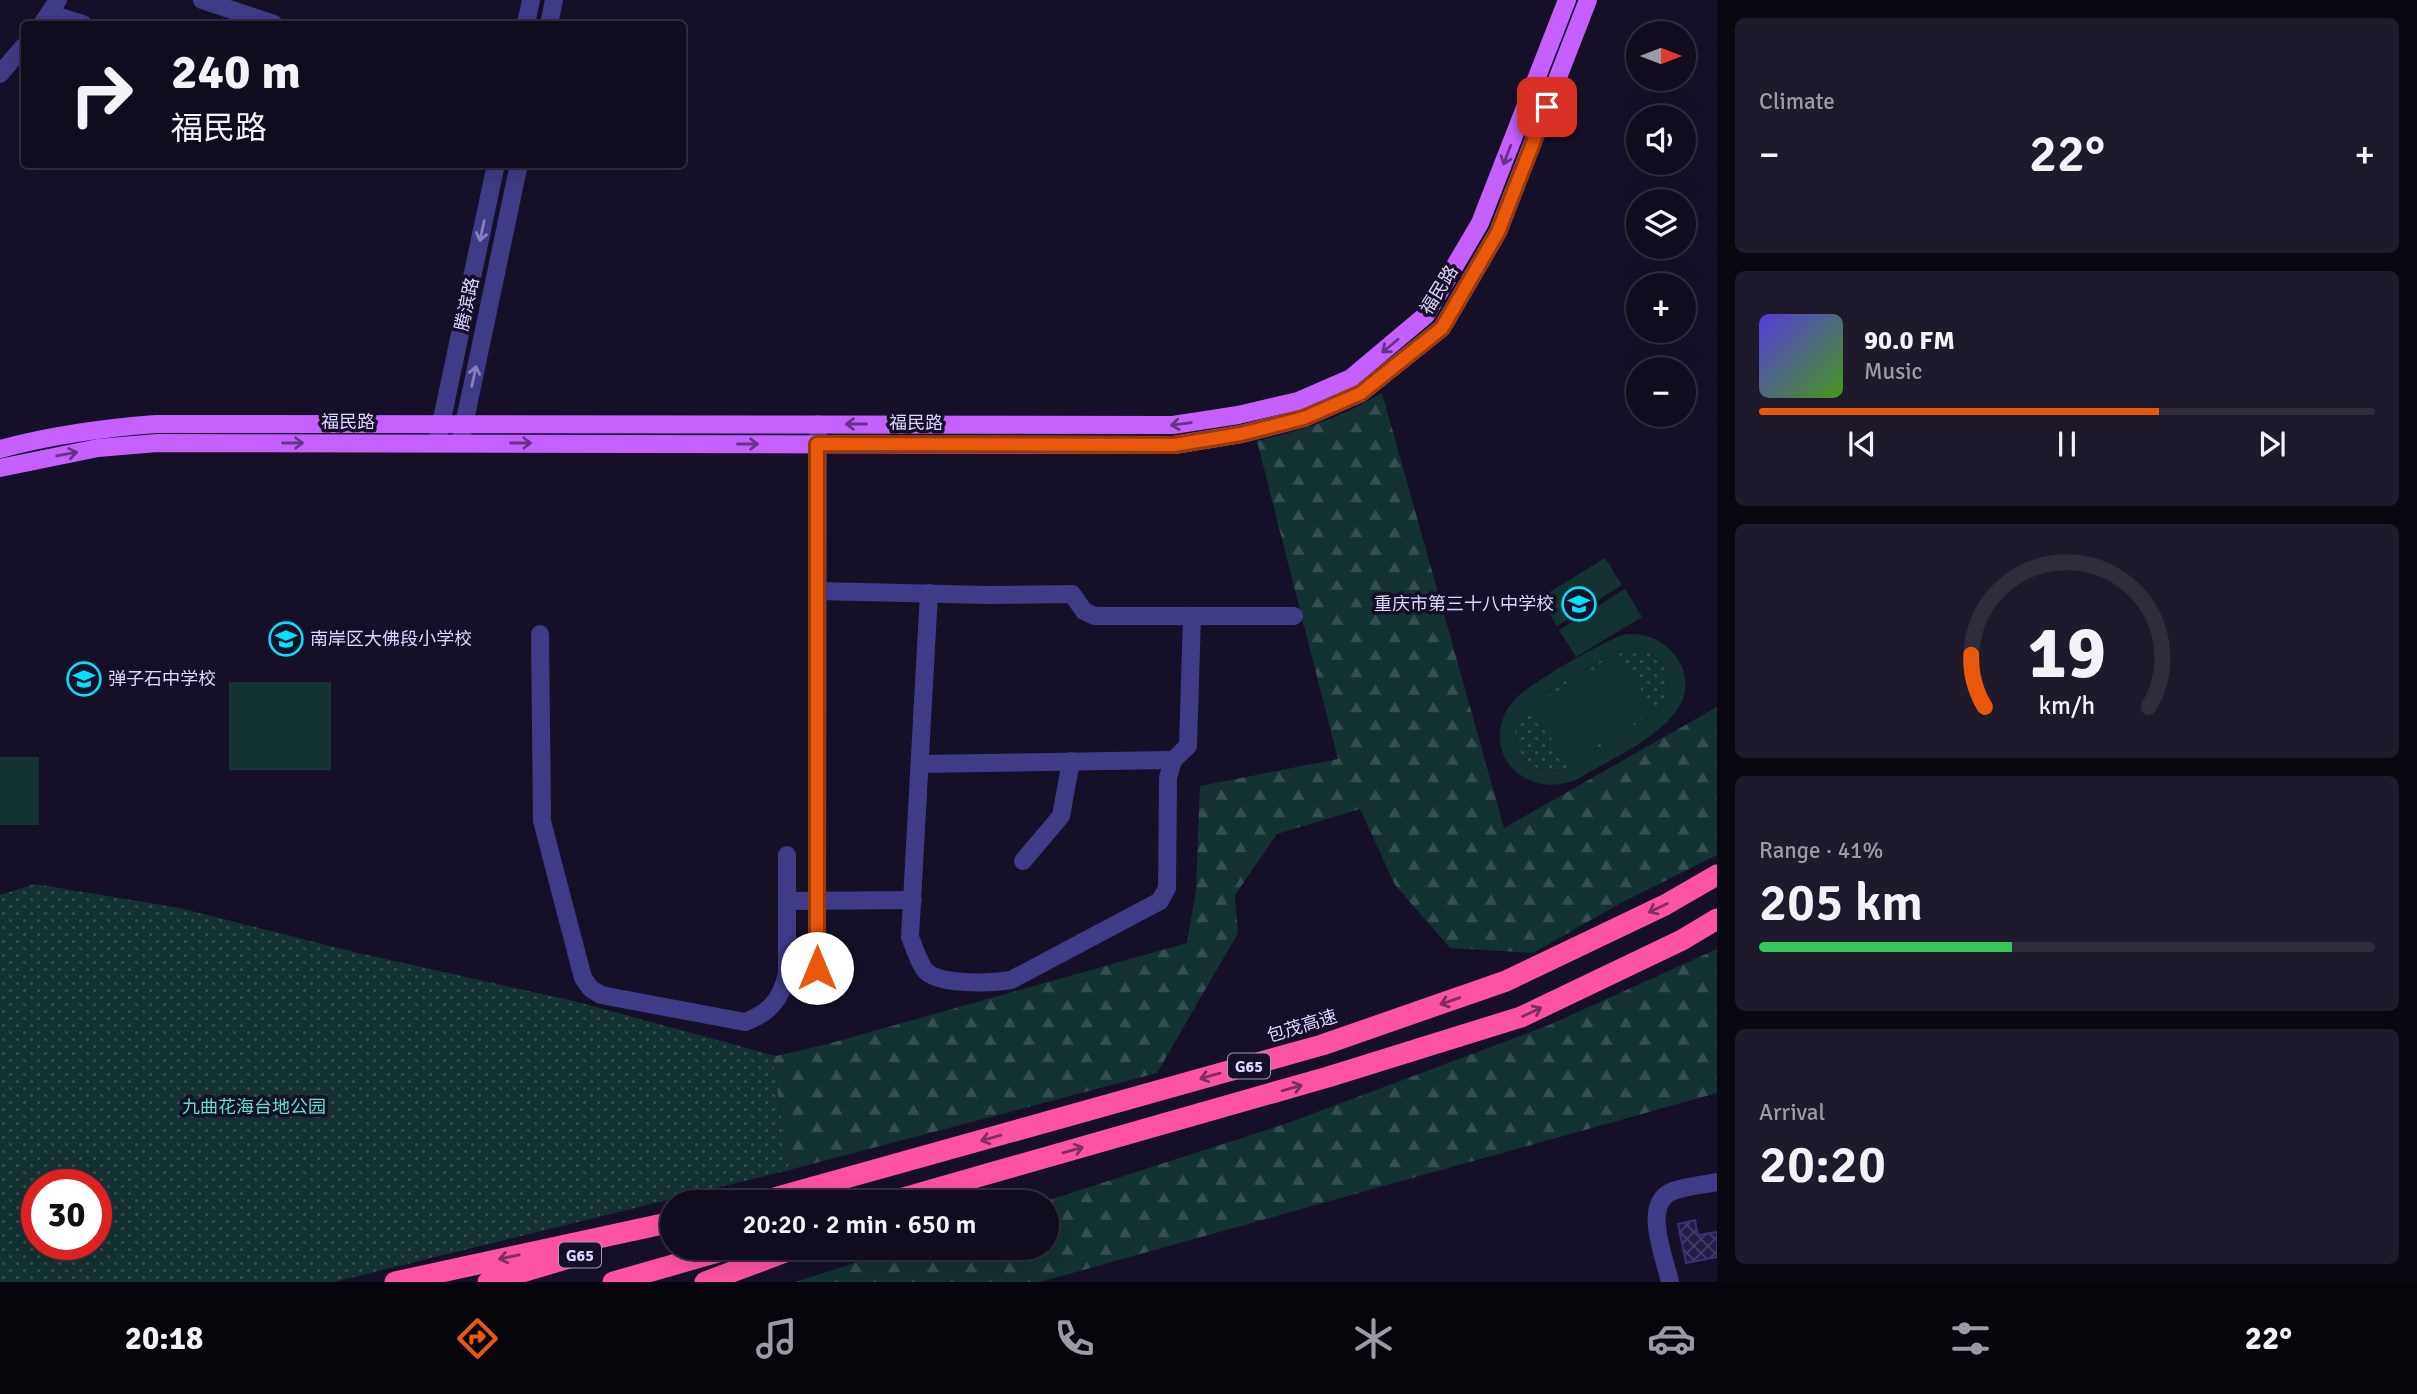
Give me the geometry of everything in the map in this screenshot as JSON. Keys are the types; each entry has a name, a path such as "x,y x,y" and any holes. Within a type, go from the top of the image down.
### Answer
{"highway":[{"name":"包茂高速","path":"803,1190 1322,1045 1506,981 1665,905 1717,875"},
{"name":"G65","path":"931,1190 1328,1077 1521,1017 1682,940 1717,919"},
{"path":"948,1190 998,1171"},
{"path":"395,1282 660,1227"},
{"name":"G65","path":"488,1282 660,1229"},
{"name":"G65","path":"613,1282 690,1260"},
{"path":"705,1282 764,1260"}],"main road":[{"name":"福民路","path":"0,449 96,428 156,424 1173,425 1238,415 1298,401 1351,378 1426,315 1480,223 1567,0"},
{"name":"福民路","path":"0,468 98,448 157,443 1174,445 1241,434 1304,418 1361,393 1442,328 1498,232 1588,0"}],"street":[{"path":"202,0 265,21"},
{"path":"527,21 531,0"},
{"path":"550,21 554,0"},
{"path":"50,13 74,21"},
{"path":"0,74 21,50"},
{"name":"腾滨路","path":"437,443 495,168"},
{"name":"腾滨路","path":"461,443 518,168"},
{"path":"817,968 818,424"},
{"path":"818,591 1072,594 1084,611 1094,616 1294,616"},
{"path":"929,593 910,937 925,970 936,979 992,984 1012,981 1160,901 1167,888 1167,778 1173,760 1188,746 1192,616"},
{"path":"540,634 542,821 583,978 591,989 601,995 745,1022 761,1016 783,993 787,974 787,855"},
{"path":"920,764 1173,760"},
{"path":"1023,861 1061,816 1071,761"},
{"path":"787,901 913,900"},
{"path":"1682,940 1717,925"},
{"path":"1670,1282 1655,1219 1659,1202 1671,1191 1717,1182"}],"green space":[{"path":"1382,393 1504,828 1717,707 1717,855 1619,904 1533,953 1450,948 1395,885 1360,809 1277,834 1235,895 1238,933 1157,1073 789,1170 772,1055 824,1045 1187,943 1196,890 1200,786 1338,759 1257,441 1321,422"},
{"path":"1605,558 1622,585 1557,626 1540,598"},
{"path":"1625,589 1642,617 1576,657 1559,630"},
{"path":"1626,634 1648,636 1661,642 1677,658 1685,679 1683,698 1674,714 1640,743 1566,783 1549,785 1533,782 1520,775 1509,764 1502,750 1500,734 1504,716 1511,704 1524,691 1552,672","holes":["1630,648 1642,650 1660,661 1668,679 1665,700 1659,710 1563,770 1541,769 1523,758 1516,743 1517,721 1538,699 1571,677 1620,651"]},
{"path":"1630,648 1652,654 1665,670 1668,689 1659,710 1563,770 1541,769 1527,762 1515,737 1520,716 1538,699 1571,677"},
{"path":"1619,654 1654,711 1567,764 1532,707"},
{"path":"229,682 331,682 331,770 229,770"},
{"path":"0,757 39,757 39,825 0,825"},
{"name":"九曲花海台地公园","path":"35,884 179,908 354,952 578,1002 772,1055 789,1170 708,1190 660,1190 660,1202 334,1282 0,1282 0,895"},
{"path":"1717,949 1717,1093 1040,1282 795,1282 864,1260 1059,1260 1059,1197 1288,1123 1549,1025"}],"building":[{"path":"1695,1220 1698,1235 1717,1232 1717,1257 1686,1263 1678,1224"}],"place":[{"name":"重庆市第三十八中学校","path":"1579,604"},
{"name":"南岸区大佛段小学校","path":"286,639"},
{"name":"弹子石中学校","path":"84,679"}],"route":[{"path":"817,968 817,444 1174,445 1241,434 1304,418 1361,393 1442,328 1498,232 1547,107"}]}
